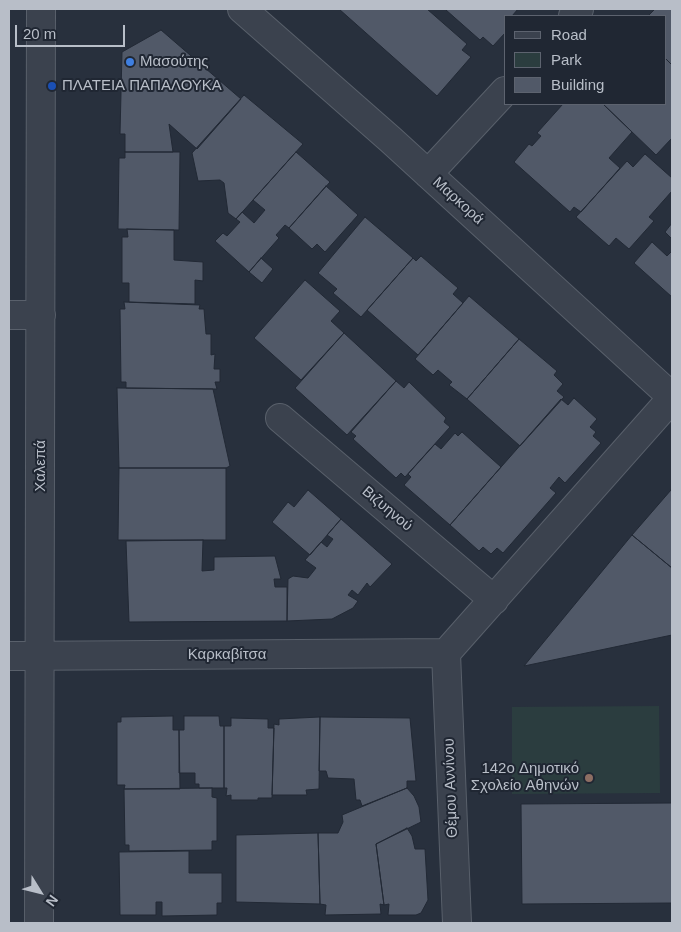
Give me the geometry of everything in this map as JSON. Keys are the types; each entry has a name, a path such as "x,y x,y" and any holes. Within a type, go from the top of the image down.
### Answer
{"street":[{"name":"Χαλεπά","path":"39,923 41,9"},
{"name":"Μαρκορά","path":"242,9 428,174 672,398"},
{"path":"428,174 503,93"},
{"path":"9,315 41,315"},
{"path":"446,653 672,398"},
{"name":"Βιζυηνού","path":"280,418 494,600"},
{"name":"Καρκαβίτσα","path":"9,656 446,653"},
{"name":"Θέμου Αννίνου","path":"446,653 456,923"}],"green space":[{"path":"659,706 660,793 512,794 512,707"}],"building":[{"path":"339,9 427,9 467,44 462,50 471,57 437,96"},
{"path":"518,9 513,15 503,15 503,35 493,46 483,37 480,40 446,10"},
{"path":"655,9 672,9 672,65 666,59 666,15 649,15"},
{"path":"161,30 241,99 197,149 169,124 173,152 125,152 125,134 120,134 122,52"},
{"path":"666,59 672,65 672,138 656,155 604,105 666,105"},
{"path":"244,95 303,144 236,219 228,213 224,183 220,180 198,181 192,153"},
{"path":"562,105 604,105 632,132 609,158 620,168 581,212 574,207 570,212 514,162 529,144 532,146 541,136 537,133"},
{"path":"125,152 180,152 179,230 118,229 119,158 125,158"},
{"path":"296,152 330,182 289,228 285,225 276,235 279,238 249,272 215,241 223,233 227,236 240,222 236,219 242,212 254,223 265,210 253,200"},
{"path":"645,154 672,178 672,191 649,217 654,221 629,249 616,238 609,246 576,217 627,161 633,167"},
{"path":"326,186 358,215 325,252 317,244 312,249 289,228"},
{"path":"365,217 413,258 361,317 333,293 337,289 318,273"},
{"path":"672,223 672,239 665,232"},
{"path":"127,229 174,230 174,260 203,262 203,281 195,280 195,304 129,302 129,283 122,283 122,237 128,237"},
{"path":"652,242 667,256 672,251 672,297 634,263"},
{"path":"421,256 458,288 453,294 463,303 418,355 367,310 413,258 416,261"},
{"path":"261,258 273,269 262,283 249,272"},
{"path":"305,280 340,311 331,321 344,333 301,380 254,338"},
{"path":"469,296 519,339 467,399 449,385 452,382 438,370 433,375 415,359"},
{"path":"124,302 200,305 199,309 204,309 206,334 211,334 211,355 215,354 214,369 220,369 220,382 215,382 217,389 126,388 126,382 121,382 120,309 125,309"},
{"path":"344,333 396,381 347,435 295,388"},
{"path":"519,339 557,371 554,375 563,384 557,391 564,397 520,446 467,399"},
{"path":"396,381 404,388 409,382 446,418 444,422 450,427 405,477 401,473 396,478 353,439 356,436 351,432"},
{"path":"117,388 213,389 230,466 226,468 119,468"},
{"path":"574,398 597,419 590,427 596,432 593,436 601,443 565,483 559,477 550,488 556,493 503,553 497,548 491,554 483,547 479,551 450,525 561,399 568,405"},
{"path":"462,432 501,467 450,525 404,485 411,477 408,474 435,444 441,449 455,433 458,436"},
{"path":"119,468 226,468 226,540 118,540"},
{"path":"308,490 341,519 310,555 272,522 288,502 294,507"},
{"path":"672,491 672,568 632,535"},
{"path":"341,519 392,564 370,587 367,583 358,595 352,590 348,595 358,601 353,608 332,619 287,621 288,579 293,576 308,578 316,568 305,560 321,542 327,547 333,539 327,535"},
{"path":"632,535 672,568 672,635 524,666"},
{"path":"203,540 202,571 214,570 214,557 275,556 281,579 274,579 275,587 287,587 287,621 129,622 126,541"},
{"path":"173,716 173,730 179,730 180,789 124,789 125,785 117,785 117,722 121,722 121,717"},
{"path":"184,716 219,716 220,726 224,726 224,788 199,788 199,784 195,784 195,773 179,773 179,730 184,730"},
{"path":"320,717 319,789 306,790 307,795 272,795 274,724 279,725 279,719"},
{"path":"320,717 410,718 416,781 407,781 407,788 362,806 360,800 356,800 354,779 328,778 326,771 319,771"},
{"path":"231,718 268,719 268,728 274,728 272,798 231,800 231,795 226,796 227,788 224,788 224,726 231,726"},
{"path":"212,788 212,797 217,798 217,841 212,841 212,850 129,851 129,845 125,845 124,789"},
{"path":"407,788 414,796 419,807 421,822 376,844 384,905 380,904 381,914 325,915 326,905 320,904 318,833 338,833 343,822 342,815"},
{"path":"672,803 672,903 522,904 521,804"},
{"path":"407,828 412,836 415,849 425,849 428,900 421,913 416,915 388,915 389,904 384,905 376,844"},
{"path":"318,833 320,904 236,902 236,835"},
{"path":"189,851 189,873 222,873 222,903 217,903 217,915 162,916 162,902 156,902 156,915 120,915 119,852"}],"place":[{"name":"Μασούτης","path":"130,62"},
{"name":"ΠΛΑΤΕΙΑ ΠΑΠΑΛΟΥΚΑ","path":"52,86"},
{"name":"142ο Δημοτικό Σχολείο Αθηνών","path":"589,778"}]}
